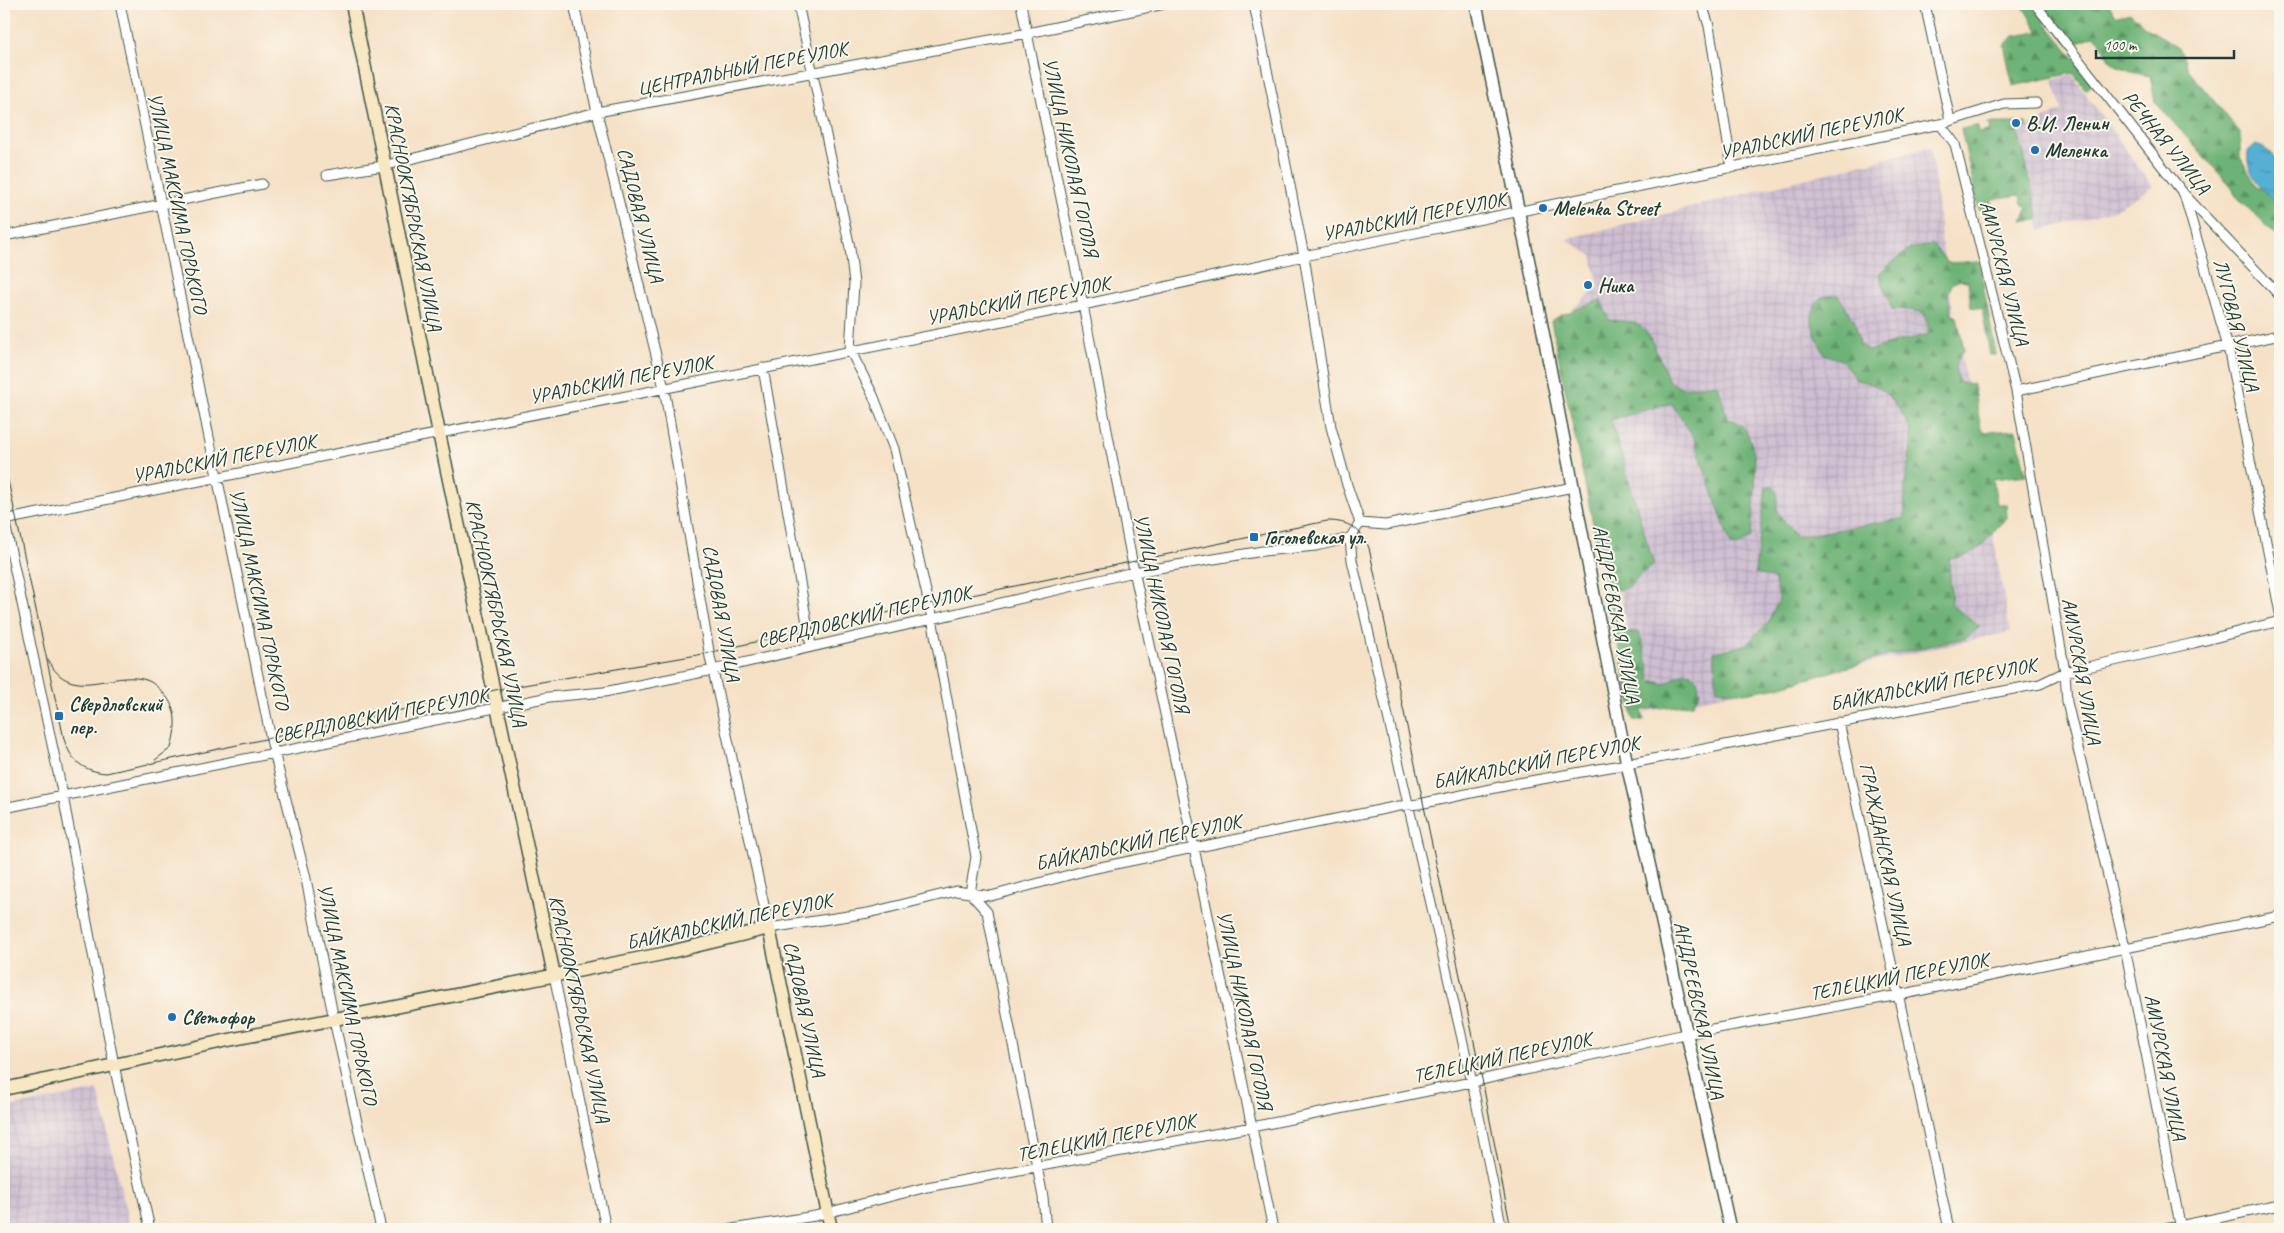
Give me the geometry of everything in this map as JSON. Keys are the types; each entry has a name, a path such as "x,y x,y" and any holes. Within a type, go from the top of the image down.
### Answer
{"main road":[{"name":"КРАСНООКТЯБРЬСКАЯ УЛИЦА","path":"352,4 439,433 554,975"},
{"name":"БАЙКАЛЬСКИЙ ПЕРЕУЛОК","path":"4,1089 662,954 769,928"},
{"name":"САДОВАЯ УЛИЦА","path":"769,928 831,1229"}],"street":[{"name":"УЛИЦА МАКСИМА ГОРЬКОГО","path":"120,4 274,753 305,874 334,1020 381,1229"},
{"name":"САДОВАЯ УЛИЦА","path":"574,4 664,388 713,670 769,928"},
{"path":"798,4 853,265 850,350 873,395 894,450 932,618 976,857 970,893 987,912 1043,1197 1046,1229"},
{"name":"УЛИЦА НИКОЛАЯ ГОГОЛЯ","path":"1022,4 1083,305 1134,572 1194,848 1273,1229"},
{"name":"ЦЕНТРАЛЬНЫЙ ПЕРЕУЛОК","path":"327,175 384,166 598,112 1028,33 1164,4"},
{"path":"1254,4 1304,256 1331,427 1360,523"},
{"name":"АНДРЕЕВСКАЯ УЛИЦА","path":"1476,4 1627,764 1685,1034 1730,1229"},
{"path":"1702,4 1709,26 1732,168"},
{"path":"1925,4 1950,120"},
{"name":"РЕЧНАЯ УЛИЦА","path":"2035,4 2184,194 2280,296"},
{"name":"УРАЛЬСКИЙ ПЕРЕУЛОК","path":"4,519 1083,305 1304,256 1519,213 1940,124 2004,104 2036,103"},
{"name":"АМУРСКАЯ УЛИЦА","path":"1940,124 1955,144 2016,391 2065,672 2065,690 2076,744 2125,948 2180,1228"},
{"path":"4,236 262,184"},
{"name":"ЛУГОВАЯ УЛИЦА","path":"2184,194 2228,347 2280,613"},
{"path":"2016,391 2280,335"},
{"path":"763,368 812,646"},
{"path":"1360,523 1386,524 1573,486"},
{"path":"4,519 63,796 114,1065 150,1229"},
{"path":"1360,523 1350,538 1352,560 1472,1082 1502,1229"},
{"name":"СВЕРДЛОВСКИЙ ПЕРЕУЛОК","path":"4,808 498,709 549,697 604,692 713,670 1134,572 1264,551 1316,546 1350,538"},
{"name":"БАЙКАЛЬСКИЙ ПЕРЕУЛОК","path":"769,928 868,913 956,891 991,896 1091,869 1399,806 1409,806 1519,783 2040,684 2065,672 2194,643 2280,621"},
{"name":"ГРАЖДАНСКАЯ УЛИЦА","path":"1839,722 1900,995 1949,1229"},
{"name":"ТЕЛЕЦКИЙ ПЕРЕУЛОК","path":"732,1229 827,1212 927,1187 1252,1127 1472,1082 1685,1034 1900,995 2280,916"},
{"name":"КРАСНООКТЯБРЬСКАЯ УЛИЦА","path":"554,975 606,1229"},
{"path":"2165,1229 2180,1228 2280,1205"}],"shaded area":[{"name":"Меленка","path":"2072,75 2153,187 2114,210 2040,231 2015,133 2062,110 2053,80"},
{"path":"1931,147 1942,246 2010,632 1645,712 1562,318 1599,287 1592,256 1566,239"},
{"path":"98,1090 130,1229 4,1229 4,1108"}],"green space":[{"path":"2021,4 2031,4 2094,83 2086,90 2073,73 2013,86 2004,45 2014,36 2039,32"},
{"path":"2037,4 2108,4 2117,16 2131,13 2147,28 2179,47 2189,71 2240,132 2240,157 2257,187 2280,185 2279,231 2274,234 2235,195 2232,188 2155,102 2150,76 2128,71 2113,63 2093,36 2070,46"},
{"path":"1988,123 2027,123 2028,128 2018,130 2039,219 2022,221 2027,209 2021,202 2020,195 1992,199 1991,208 1979,210 1961,129 1977,126 1980,133 1990,130"},
{"path":"1932,244 1948,263 1979,261 1996,355 1990,355 1982,309 1971,307 1968,281 1959,280 1952,284 1948,295 1952,314 1957,317 1964,349 1959,358 1956,373 1959,382 1973,384 1981,429 1986,432 2016,430 2026,475 1993,479 1997,504 2006,504 2007,518 1977,550 1961,557 1949,559 1952,605 1980,627 1966,638 1893,654 1779,687 1744,693 1717,689 1714,652 1746,645 1768,622 1779,600 1775,580 1755,573 1766,487 1773,486 1777,492 1777,511 1796,537 1905,518 1905,489 1911,448 1910,432 1907,423 1894,403 1881,389 1856,380 1843,361 1824,354 1814,332 1812,318 1816,305 1822,297 1838,295 1855,322 1860,344 1868,351 1899,341 1928,335 1928,325 1924,313 1892,309 1879,273 1910,249"},
{"path":"1601,300 1609,320 1633,323 1644,330 1653,343 1669,381 1682,388 1718,384 1727,418 1740,424 1748,435 1753,448 1755,463 1755,494 1751,537 1739,546 1731,545 1693,436 1671,403 1611,420 1654,565 1641,574 1629,587 1610,592 1619,632 1639,632 1649,668 1650,680 1664,684 1685,672 1691,673 1697,679 1700,692 1693,704 1642,710 1644,720 1634,721 1551,321 1561,315"}],"water":[{"path":"2255,145 2264,148 2276,161 2280,179 2280,209 2252,174 2248,157 2249,149"}],"tram line":[{"path":"4,462 64,739 70,753 79,764 91,770 106,773 495,690 709,653 809,629 1327,521 1341,522 1353,527 1362,535 1369,548 1482,1079 1511,1229"},
{"path":"48,660 57,673 68,681 93,683 133,678 146,680 154,684 169,700 175,720 171,748 155,760"}],"place":[{"name":"В.И. Ленин","path":"2016,123"},
{"name":"Меленка","path":"2035,150"},
{"name":"Melenka Street","path":"1543,208"},
{"name":"Ника","path":"1588,285"},
{"name":"Гоголевская ул.","path":"1254,537"},
{"name":"Свердловский пер.","path":"59,716"},
{"name":"Светофор","path":"172,1017"}]}
